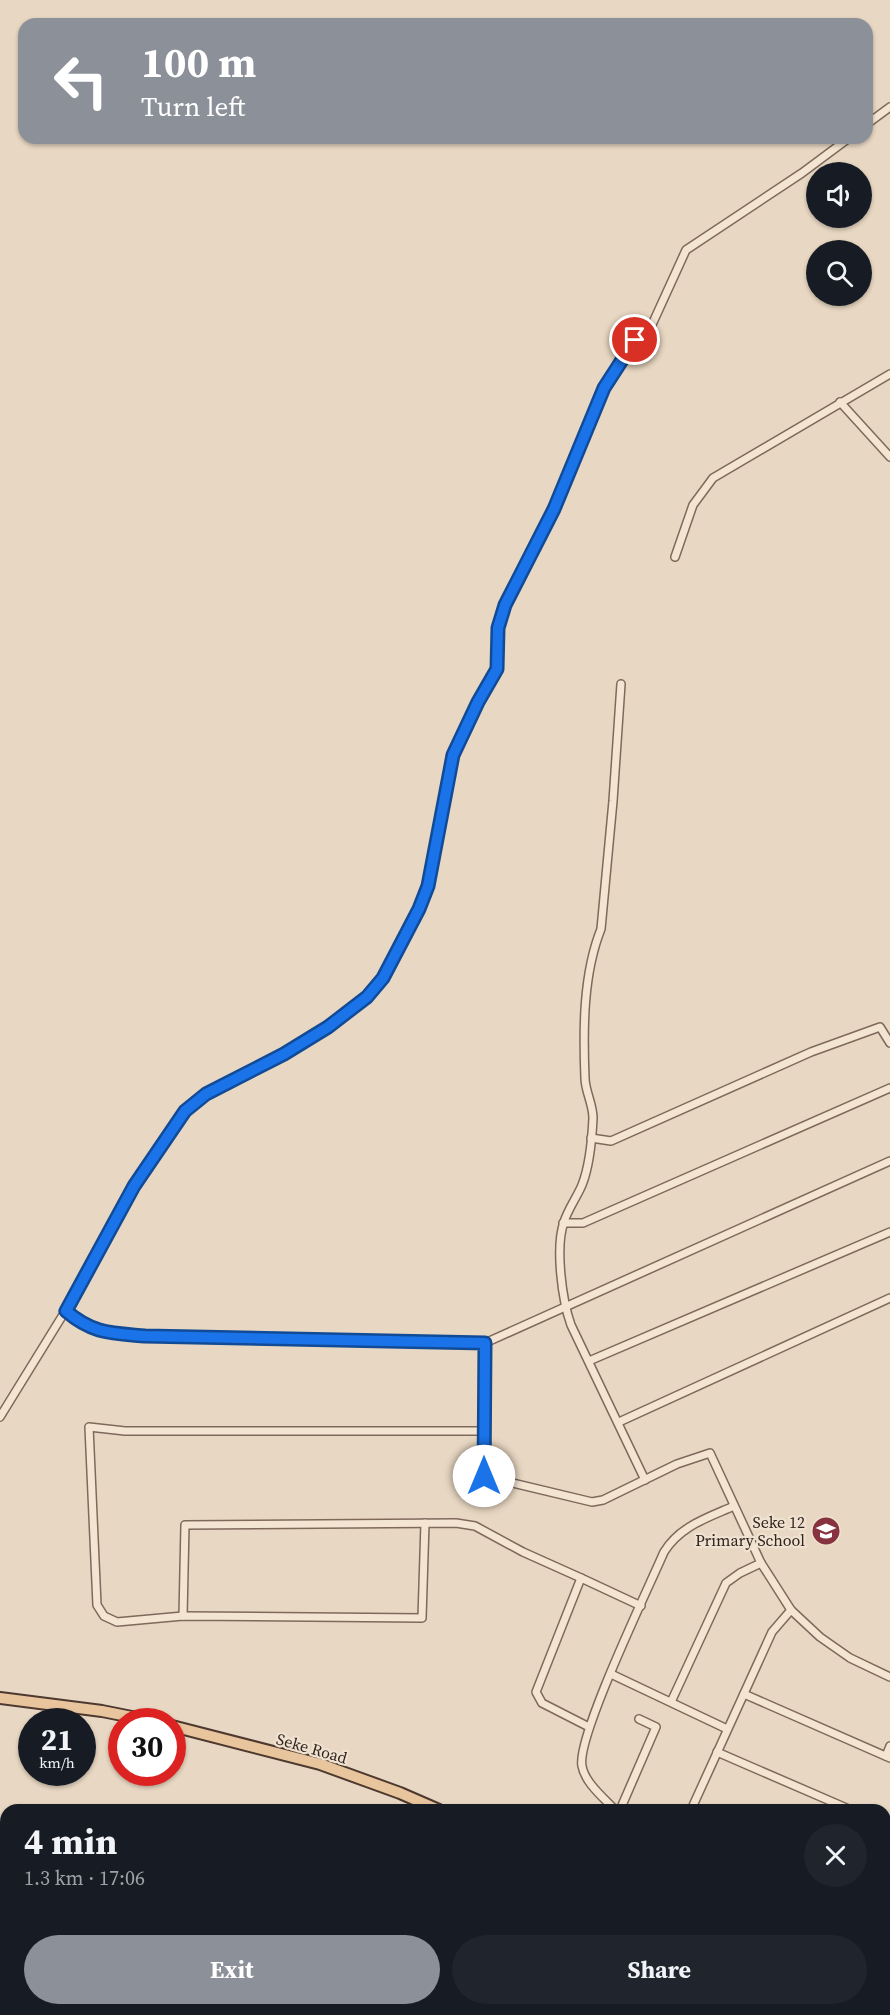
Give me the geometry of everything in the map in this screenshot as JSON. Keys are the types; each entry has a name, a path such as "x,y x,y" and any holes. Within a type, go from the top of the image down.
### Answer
{"main road":[{"path":"0,1698 108,1712"},
{"name":"Seke Road","path":"186,1730 320,1764 423,1804"}],"street":[{"path":"873,120 890,107"},
{"path":"0,1417 66,1311 134,1186 185,1111 206,1094 284,1054 328,1027 367,997 383,978 419,909 428,886 453,755 478,702 497,669 498,628 505,605 552,515 604,388 635,340 650,329 686,250 802,173 841,144"},
{"path":"675,557 693,505 713,478 890,374"},
{"path":"840,402 890,457"},
{"path":"621,684 601,929 593,948 586,1012 585,1080 593,1115 591,1138 582,1183 563,1223 560,1267 565,1308 571,1325 645,1480"},
{"path":"591,1138 611,1141 811,1052 880,1027 890,1043"},
{"path":"563,1223 583,1223 890,1088"},
{"path":"66,1311 83,1325 109,1333 145,1336 485,1343 890,1161"},
{"path":"589,1361 890,1232"},
{"path":"619,1422 890,1298"},
{"path":"485,1343 484,1476 592,1502 603,1500 677,1464 710,1453 761,1563 791,1610 820,1637 850,1658 890,1677"},
{"path":"425,1523 422,1618 183,1616 117,1622 104,1616 97,1605 89,1427 125,1431 483,1431"},
{"path":"610,1804 586,1776 582,1769 581,1759 589,1727 611,1674 664,1552 673,1538 688,1527 734,1506"},
{"path":"183,1616 185,1525 456,1523 475,1526 523,1552 641,1606"},
{"path":"671,1702 726,1583 761,1563"},
{"path":"581,1578 536,1692 542,1703 589,1727"},
{"path":"694,1804 772,1632 791,1610"},
{"path":"611,1674 727,1729"},
{"path":"744,1694 888,1757 890,1746"},
{"path":"623,1804 656,1727 639,1719"},
{"path":"717,1752 837,1804"}],"place":[{"name":"Seke 12 Primary School","path":"826,1531"}],"route":[{"path":"484,1476 485,1343 145,1336 109,1333 83,1325 66,1311 134,1186 185,1111 206,1094 284,1054 328,1027 367,997 383,978 419,909 428,886 436,854 446,782 453,755 462,732 497,669 498,628 505,605 548,524 604,388 635,340"}]}
